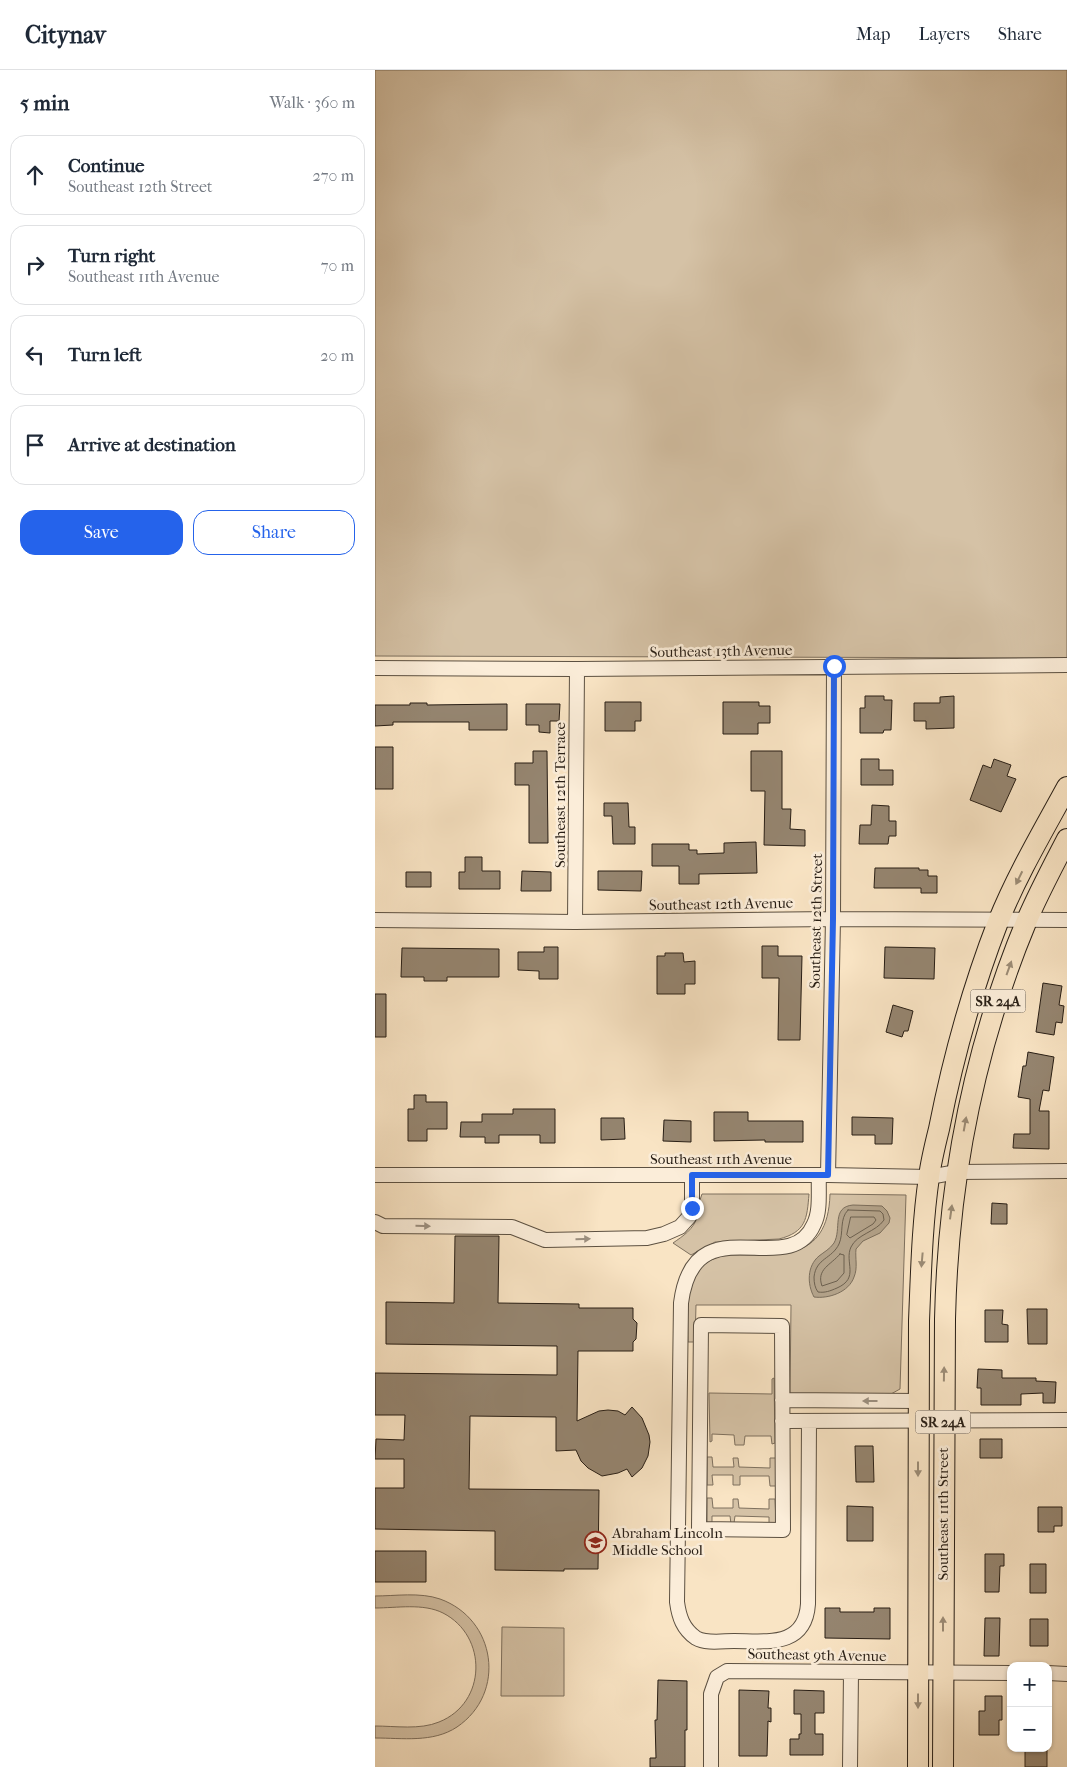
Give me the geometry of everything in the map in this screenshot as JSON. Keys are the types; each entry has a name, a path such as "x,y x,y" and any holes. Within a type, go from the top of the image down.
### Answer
{"highway":[{"name":"SR 24A","path":"929,1177 943,1105 958,1043 977,982 999,920 1027,861 1067,787"},
{"name":"SR 24A","path":"957,1172 968,1108 1002,988 1027,920 1067,839"},
{"name":"Southeast 11th Street","path":"943,1767 946,1272 957,1172"},
{"name":"Southeast 11th Street","path":"918,1767 918,1410 921,1268 929,1177"},
{"path":"918,1410 944,1410"}],"street":[{"name":"Southeast 13th Avenue","path":"375,668 577,669 1067,665"},
{"name":"Southeast 12th Street","path":"821,1400 815,1421 808,1604 804,1623 792,1636 775,1641 700,1640 688,1632 682,1623 677,1602 681,1303 683,1288 690,1269 707,1254 727,1247 779,1248 791,1246 810,1233 818,1211 823,1175 833,919 834,666"},
{"name":"Southeast 12th Terrace","path":"575,922 577,669"},
{"name":"Southeast 12th Avenue","path":"375,920 575,922 833,919 1067,920"},
{"name":"Southeast 11th Avenue","path":"375,1175 823,1175 929,1177 957,1172 1067,1171"},
{"path":"375,1222 383,1226 512,1227 545,1240 647,1238 664,1234 680,1227 689,1216 692,1208 692,1175"},
{"path":"701,1325 782,1326 783,1421 783,1530 699,1529 701,1325"},
{"path":"782,1400 821,1400 918,1410"},
{"path":"783,1421 815,1421 918,1410"},
{"path":"944,1410 1067,1420"},
{"name":"Southeast 9th Avenue","path":"711,1767 711,1694 717,1677 727,1671 1007,1673"},
{"path":"850,1767 851,1672"},
{"path":"1052,1673 1067,1674"}],"shaded area":[{"path":"375,70 1067,70 1067,658 375,656"},
{"path":"702,1194 809,1194 806,1217 795,1233 779,1239 715,1242 691,1255 673,1243 688,1232 696,1221"},
{"path":"830,1194 906,1195 900,1389 891,1394 790,1395 791,1305 696,1305 695,1342 688,1342 688,1302 690,1289 694,1278 701,1268 711,1260 725,1255 781,1254 810,1244 820,1233 827,1217"},
{"path":"774,1378 775,1443 772,1444 771,1436 745,1436 744,1445 735,1445 734,1435 712,1434 712,1441 710,1442 709,1393 772,1394 772,1379"},
{"path":"707,1457 712,1457 713,1467 734,1467 733,1458 738,1458 739,1467 770,1468 770,1458 776,1458 776,1486 770,1486 769,1476 740,1476 740,1485 733,1485 733,1475 712,1475 713,1485 707,1485"},
{"path":"707,1498 712,1498 713,1508 733,1508 733,1499 738,1499 739,1508 769,1509 769,1499 775,1499 776,1523 769,1524 769,1517 735,1516 734,1523 731,1524 730,1516 712,1516 712,1523 707,1524"},
{"path":"416,1595 440,1599 459,1609 473,1623 483,1639 488,1658 488,1677 483,1695 473,1713 457,1727 428,1738 375,1738 375,1726 424,1726 439,1722 455,1713 466,1700 473,1685 476,1669 474,1653 468,1637 458,1624 443,1613 427,1608 375,1608 375,1596"},
{"path":"502,1627 564,1628 564,1696 501,1696"}],"water":[{"path":"853,1205 882,1206 890,1218 889,1223 880,1233 863,1241 856,1249 855,1274 848,1287 832,1296 814,1297 809,1281 812,1265 834,1243 839,1214 846,1207"}],"building":[{"path":"865,696 884,696 884,700 892,700 891,730 884,730 883,733 860,733 860,708 865,708"},
{"path":"954,696 954,728 926,729 926,721 914,721 914,703 940,703 940,697"},
{"path":"605,702 641,702 641,721 635,721 635,731 605,731"},
{"path":"723,702 759,702 759,706 770,706 770,723 758,723 758,734 723,734"},
{"path":"410,703 427,703 427,705 507,704 507,730 469,730 469,722 393,722 393,725 375,726 375,705 410,705"},
{"path":"526,704 560,704 559,721 550,721 550,733 539,732 539,725 526,725"},
{"path":"375,747 393,747 393,789 375,789"},
{"path":"533,751 547,751 548,843 529,843 529,785 515,785 515,763 533,763"},
{"path":"751,751 782,751 782,809 791,809 790,829 805,830 805,846 764,845 765,791 751,791"},
{"path":"861,759 879,759 879,770 893,770 893,785 861,785"},
{"path":"994,759 1011,765 1007,776 1016,779 1001,812 970,800 983,765 991,768"},
{"path":"604,803 628,803 629,827 635,827 635,844 613,844 612,816 604,816"},
{"path":"872,805 889,806 889,821 896,821 896,836 889,836 888,844 859,844 860,825 871,825"},
{"path":"756,842 757,873 699,874 699,884 679,884 679,866 652,866 652,844 689,844 689,850 697,850 697,854 724,853 724,843"},
{"path":"465,857 482,857 482,871 500,871 500,889 459,889 459,872 465,872"},
{"path":"875,868 919,868 919,870 928,870 928,876 937,876 937,893 921,893 921,888 874,888"},
{"path":"522,871 551,872 551,891 521,891"},
{"path":"598,871 642,871 641,891 598,890"},
{"path":"406,872 431,872 431,887 406,887"},
{"path":"762,946 778,946 778,956 802,956 800,1040 778,1040 779,978 762,978"},
{"path":"544,947 558,947 558,979 539,979 539,971 518,970 518,952 544,952"},
{"path":"885,947 935,948 934,979 884,978"},
{"path":"402,948 499,949 499,977 447,977 447,981 424,981 424,977 401,977"},
{"path":"665,953 683,953 684,962 695,961 695,984 685,984 685,994 657,994 657,956 665,956"},
{"path":"1043,983 1062,986 1059,1005 1064,1006 1062,1023 1056,1022 1054,1035 1036,1032"},
{"path":"375,994 386,994 386,1037 375,1037"},
{"path":"893,1005 913,1011 908,1031 904,1031 902,1037 886,1032"},
{"path":"1028,1052 1054,1057 1049,1091 1043,1090 1039,1111 1049,1111 1049,1149 1013,1148 1014,1134 1030,1134 1030,1099 1018,1097 1023,1066 1026,1066"},
{"path":"414,1095 426,1095 426,1102 447,1102 447,1129 427,1129 427,1141 408,1141 408,1109 414,1109"},
{"path":"513,1109 555,1109 555,1143 540,1143 540,1135 499,1135 499,1143 485,1143 485,1137 460,1137 461,1122 482,1122 482,1114 513,1114"},
{"path":"714,1112 748,1112 748,1121 803,1121 803,1142 765,1142 765,1140 714,1141"},
{"path":"852,1117 893,1118 892,1144 875,1144 875,1135 852,1135"},
{"path":"601,1118 624,1118 625,1139 601,1140"},
{"path":"664,1120 691,1121 691,1142 663,1141"},
{"path":"992,1203 1007,1204 1007,1224 991,1224"},
{"path":"455,1236 499,1236 498,1303 579,1304 579,1308 633,1308 633,1319 637,1323 633,1351 578,1351 577,1421 599,1411 618,1411 625,1415 632,1407 642,1418 650,1442 648,1456 642,1468 632,1477 627,1469 602,1476 588,1468 581,1461 576,1450 556,1451 556,1417 470,1416 469,1489 599,1490 598,1569 564,1569 564,1571 495,1570 495,1531 375,1529 375,1488 404,1488 404,1459 375,1459 376,1439 404,1440 405,1415 375,1415 375,1373 557,1375 557,1346 386,1344 386,1302 454,1303"},
{"path":"1027,1309 1047,1309 1047,1344 1028,1344"},
{"path":"985,1310 1003,1310 1002,1324 1008,1325 1008,1342 985,1342"},
{"path":"978,1369 1002,1370 1002,1378 1036,1378 1036,1381 1056,1382 1055,1403 1043,1403 1043,1393 1021,1394 1021,1405 981,1405 981,1388 977,1388"},
{"path":"980,1439 1002,1439 1002,1458 980,1458"},
{"path":"855,1446 873,1446 874,1482 856,1482"},
{"path":"847,1506 873,1507 873,1541 847,1541"},
{"path":"1038,1507 1062,1507 1062,1526 1054,1526 1054,1532 1038,1532"},
{"path":"375,1551 426,1551 426,1582 375,1582"},
{"path":"985,1554 1004,1554 1004,1566 1000,1566 999,1592 985,1592"},
{"path":"1030,1564 1046,1564 1046,1593 1030,1593"},
{"path":"825,1608 840,1608 840,1612 874,1612 874,1608 890,1608 890,1639 825,1638"},
{"path":"985,1618 1000,1618 999,1656 984,1656"},
{"path":"1030,1619 1048,1619 1048,1646 1030,1646"},
{"path":"658,1680 687,1681 685,1767 650,1767 650,1758 656,1758 655,1720 657,1720"},
{"path":"739,1690 769,1691 768,1708 771,1708 771,1722 768,1721 767,1756 739,1756"},
{"path":"794,1690 824,1691 824,1713 815,1713 815,1734 823,1734 823,1755 790,1755 790,1739 799,1739 799,1734 801,1734 801,1714 794,1714"},
{"path":"985,1696 1002,1696 1002,1720 999,1720 999,1735 979,1735 979,1711 985,1711"},
{"path":"1025,1752 1047,1752 1047,1767 1025,1767"}],"place":[{"name":"Abraham Lincoln Middle School","path":"596,1542"}],"route":[{"path":"692,1208 692,1175 828,1175 833,919 834,666"}]}
